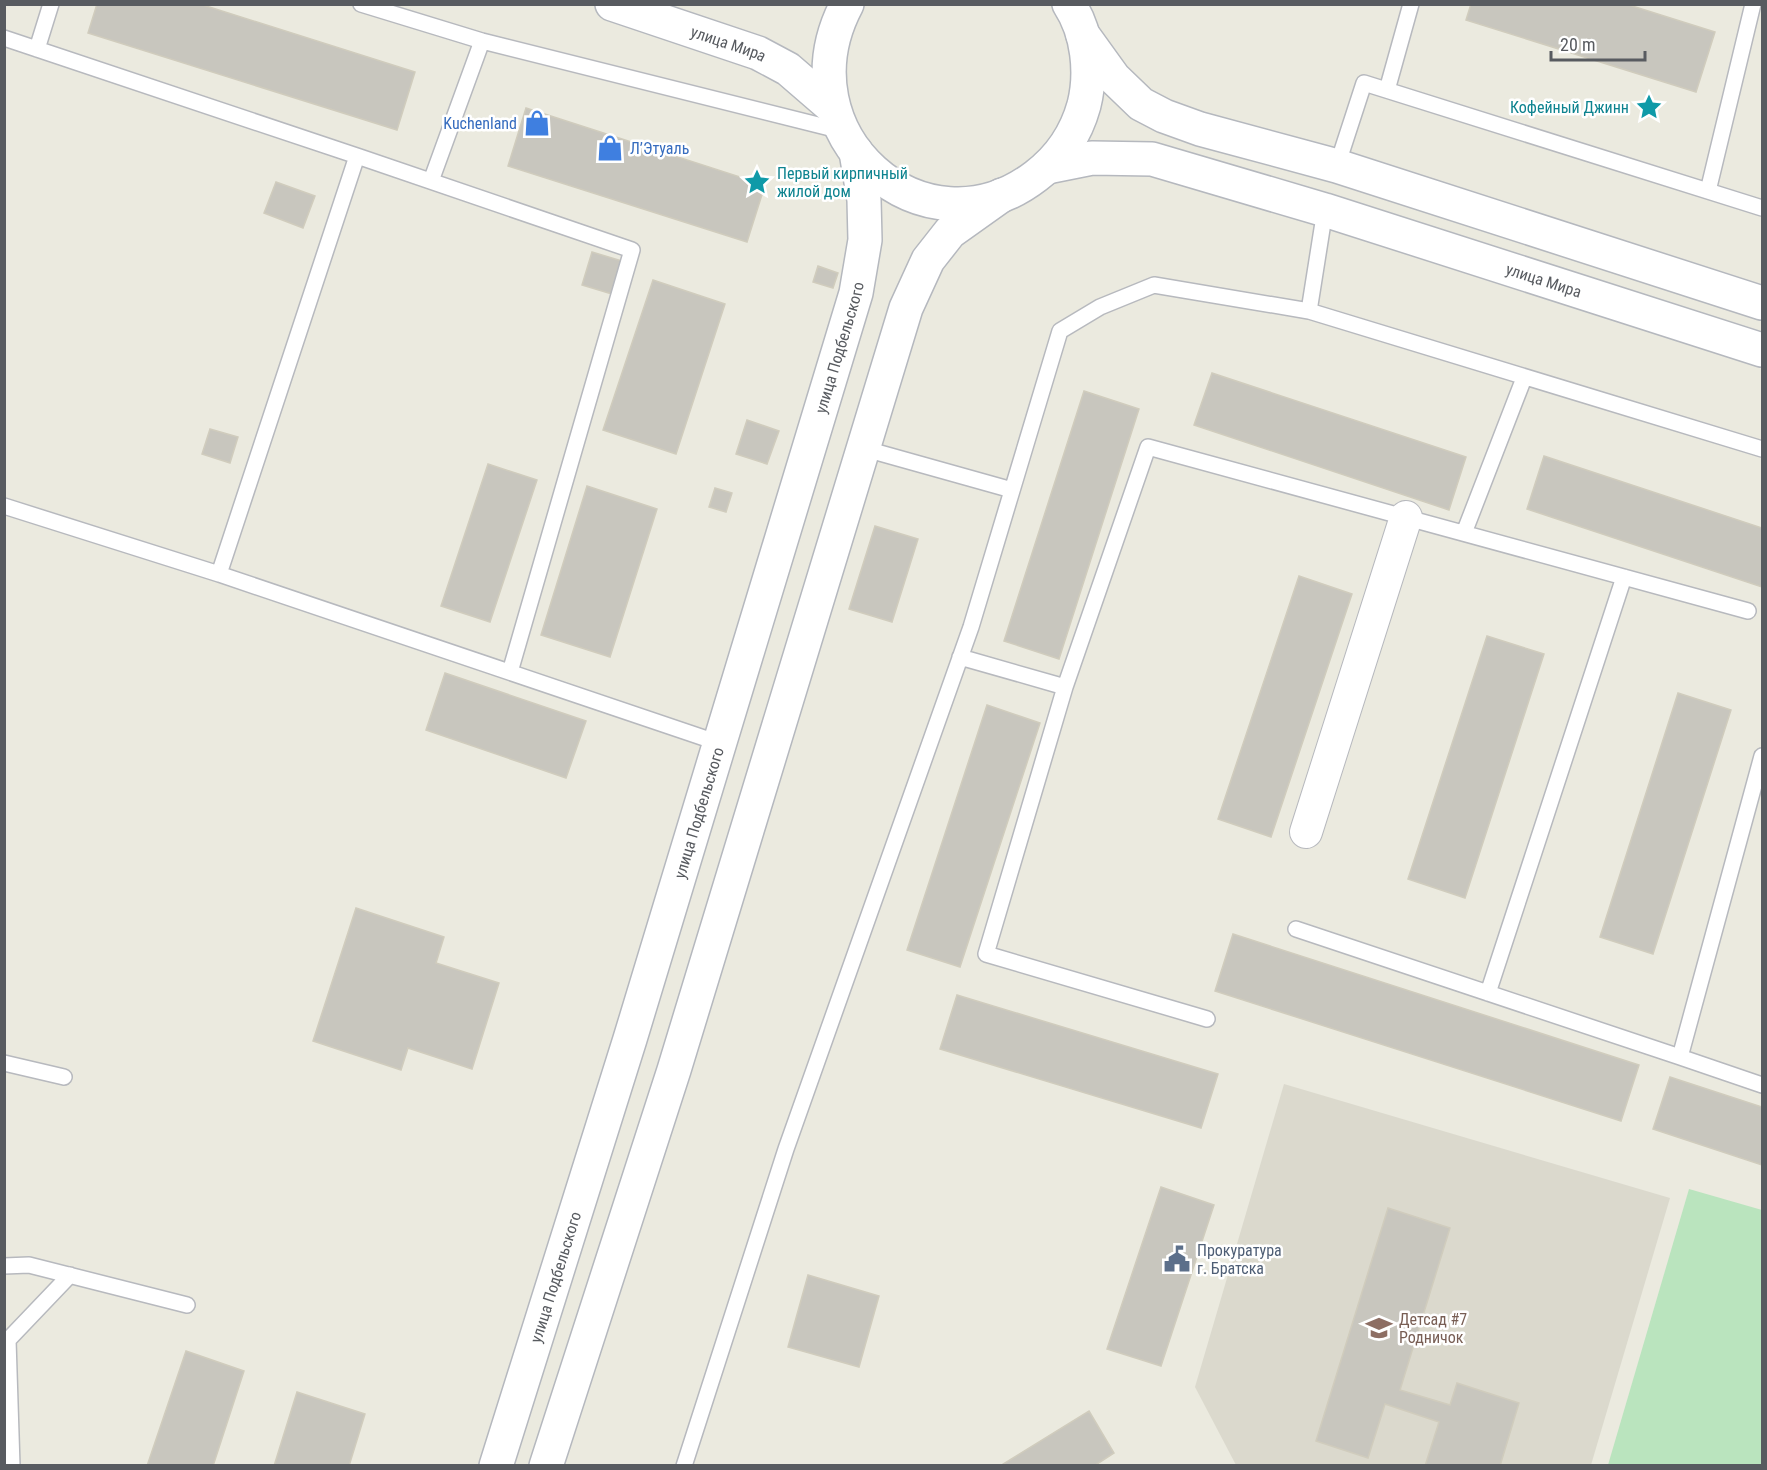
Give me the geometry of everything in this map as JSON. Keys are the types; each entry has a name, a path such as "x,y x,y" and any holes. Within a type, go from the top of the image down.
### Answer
{"main road":[{"name":"улица Мира","path":"612,4 758,52 788,69 843,130 873,171 896,187 921,198 948,202 976,202 1002,195"},
{"name":"улица Подбельского","path":"496,1466 627,1050 856,292 865,240 864,200 828,81 830,52 837,23 847,4"},
{"path":"1069,4 1083,35 1114,78 1141,104 1164,116 1336,166 1762,303"},
{"path":"546,1466 674,1070 906,309 928,260 950,232 1002,195 1026,184 1047,167 1066,146 1080,120 1087,92 1088,73 1083,35"},
{"name":"улица Мира","path":"1047,167 1092,158 1152,159 1325,210 1762,350"}],"street":[{"path":"1306,832 1406,517"}],"lane":[{"path":"37,49 51,4"},
{"path":"361,4 482,42 843,130"},
{"path":"1387,90 1411,4"},
{"path":"1708,191 1753,4"},
{"path":"4,38 632,250 510,672"},
{"path":"431,182 482,42"},
{"path":"1336,166 1364,83 1762,208"},
{"path":"219,574 357,156"},
{"path":"1309,311 1325,210"},
{"path":"684,1466 786,1149 960,657 1060,331 1100,308 1154,285 1309,311 1762,449"},
{"path":"1464,533 1524,378"},
{"path":"1207,1019 986,954 1065,687 1148,447 1748,611"},
{"path":"862,448 1012,490"},
{"path":"4,506 219,574 719,743"},
{"path":"1488,993 1624,577"},
{"path":"960,657 1065,687"},
{"path":"1680,1057 1762,756"},
{"path":"1296,929 1762,1085"},
{"path":"4,1063 64,1077"},
{"path":"4,1266 29,1265 187,1305"},
{"path":"12,1466 7,1406 8,1340 70,1275"}],"shaded area":[{"path":"1284,1084 1670,1198 1591,1465 1236,1465 1195,1387"}],"green space":[{"path":"1689,1189 1762,1210 1762,1465 1608,1465"}],"building":[{"path":"97,4 200,4 415,72 397,130 88,33"},
{"path":"1471,4 1626,4 1715,32 1696,92 1466,20"},
{"path":"526,108 765,185 747,242 508,166"},
{"path":"276,182 315,196 303,228 264,213"},
{"path":"592,252 622,261 612,294 582,285"},
{"path":"818,266 838,273 833,288 813,282"},
{"path":"653,280 725,304 676,454 603,430"},
{"path":"1212,373 1466,457 1449,510 1194,425"},
{"path":"1084,391 1139,409 1059,659 1004,641"},
{"path":"747,420 779,431 767,464 736,454"},
{"path":"210,429 238,437 230,463 202,454"},
{"path":"1544,456 1762,528 1762,587 1527,509"},
{"path":"488,464 537,480 490,622 441,606"},
{"path":"587,486 657,509 610,657 541,635"},
{"path":"715,488 732,493 726,512 709,507"},
{"path":"875,526 918,539 892,622 849,609"},
{"path":"1299,576 1352,594 1271,837 1218,819"},
{"path":"1487,636 1544,654 1465,898 1408,879"},
{"path":"445,673 586,721 566,778 426,730"},
{"path":"1678,693 1731,710 1653,954 1600,937"},
{"path":"987,705 1040,723 960,967 907,950"},
{"path":"356,908 444,937 436,963 499,983 472,1069 408,1048 401,1070 313,1041"},
{"path":"1233,934 1639,1065 1621,1121 1215,991"},
{"path":"957,995 1218,1074 1201,1128 940,1049"},
{"path":"1670,1077 1762,1107 1762,1165 1653,1129"},
{"path":"1161,1187 1214,1205 1161,1366 1107,1349"},
{"path":"1388,1208 1450,1228 1400,1390 1450,1405 1457,1383 1519,1403 1500,1466 1425,1466 1439,1422 1385,1404 1368,1458 1316,1441"},
{"path":"808,1275 879,1296 859,1367 788,1347"},
{"path":"186,1351 244,1371 213,1466 147,1466"},
{"path":"297,1392 365,1414 349,1466 274,1466"},
{"path":"1089,1411 1114,1453 1094,1466 1000,1466"}],"place":[{"name":"Кофейный Джинн","path":"1649,107"},
{"name":"Kuchenland","path":"537,123"},
{"name":"Л’Этуаль","path":"610,148"},
{"name":"Первый кирпичный жилой дом","path":"757,182"},
{"name":"Прокуратура г. Братска","path":"1177,1259"},
{"name":"Детсад #7 Родничок","path":"1379,1328"}]}
